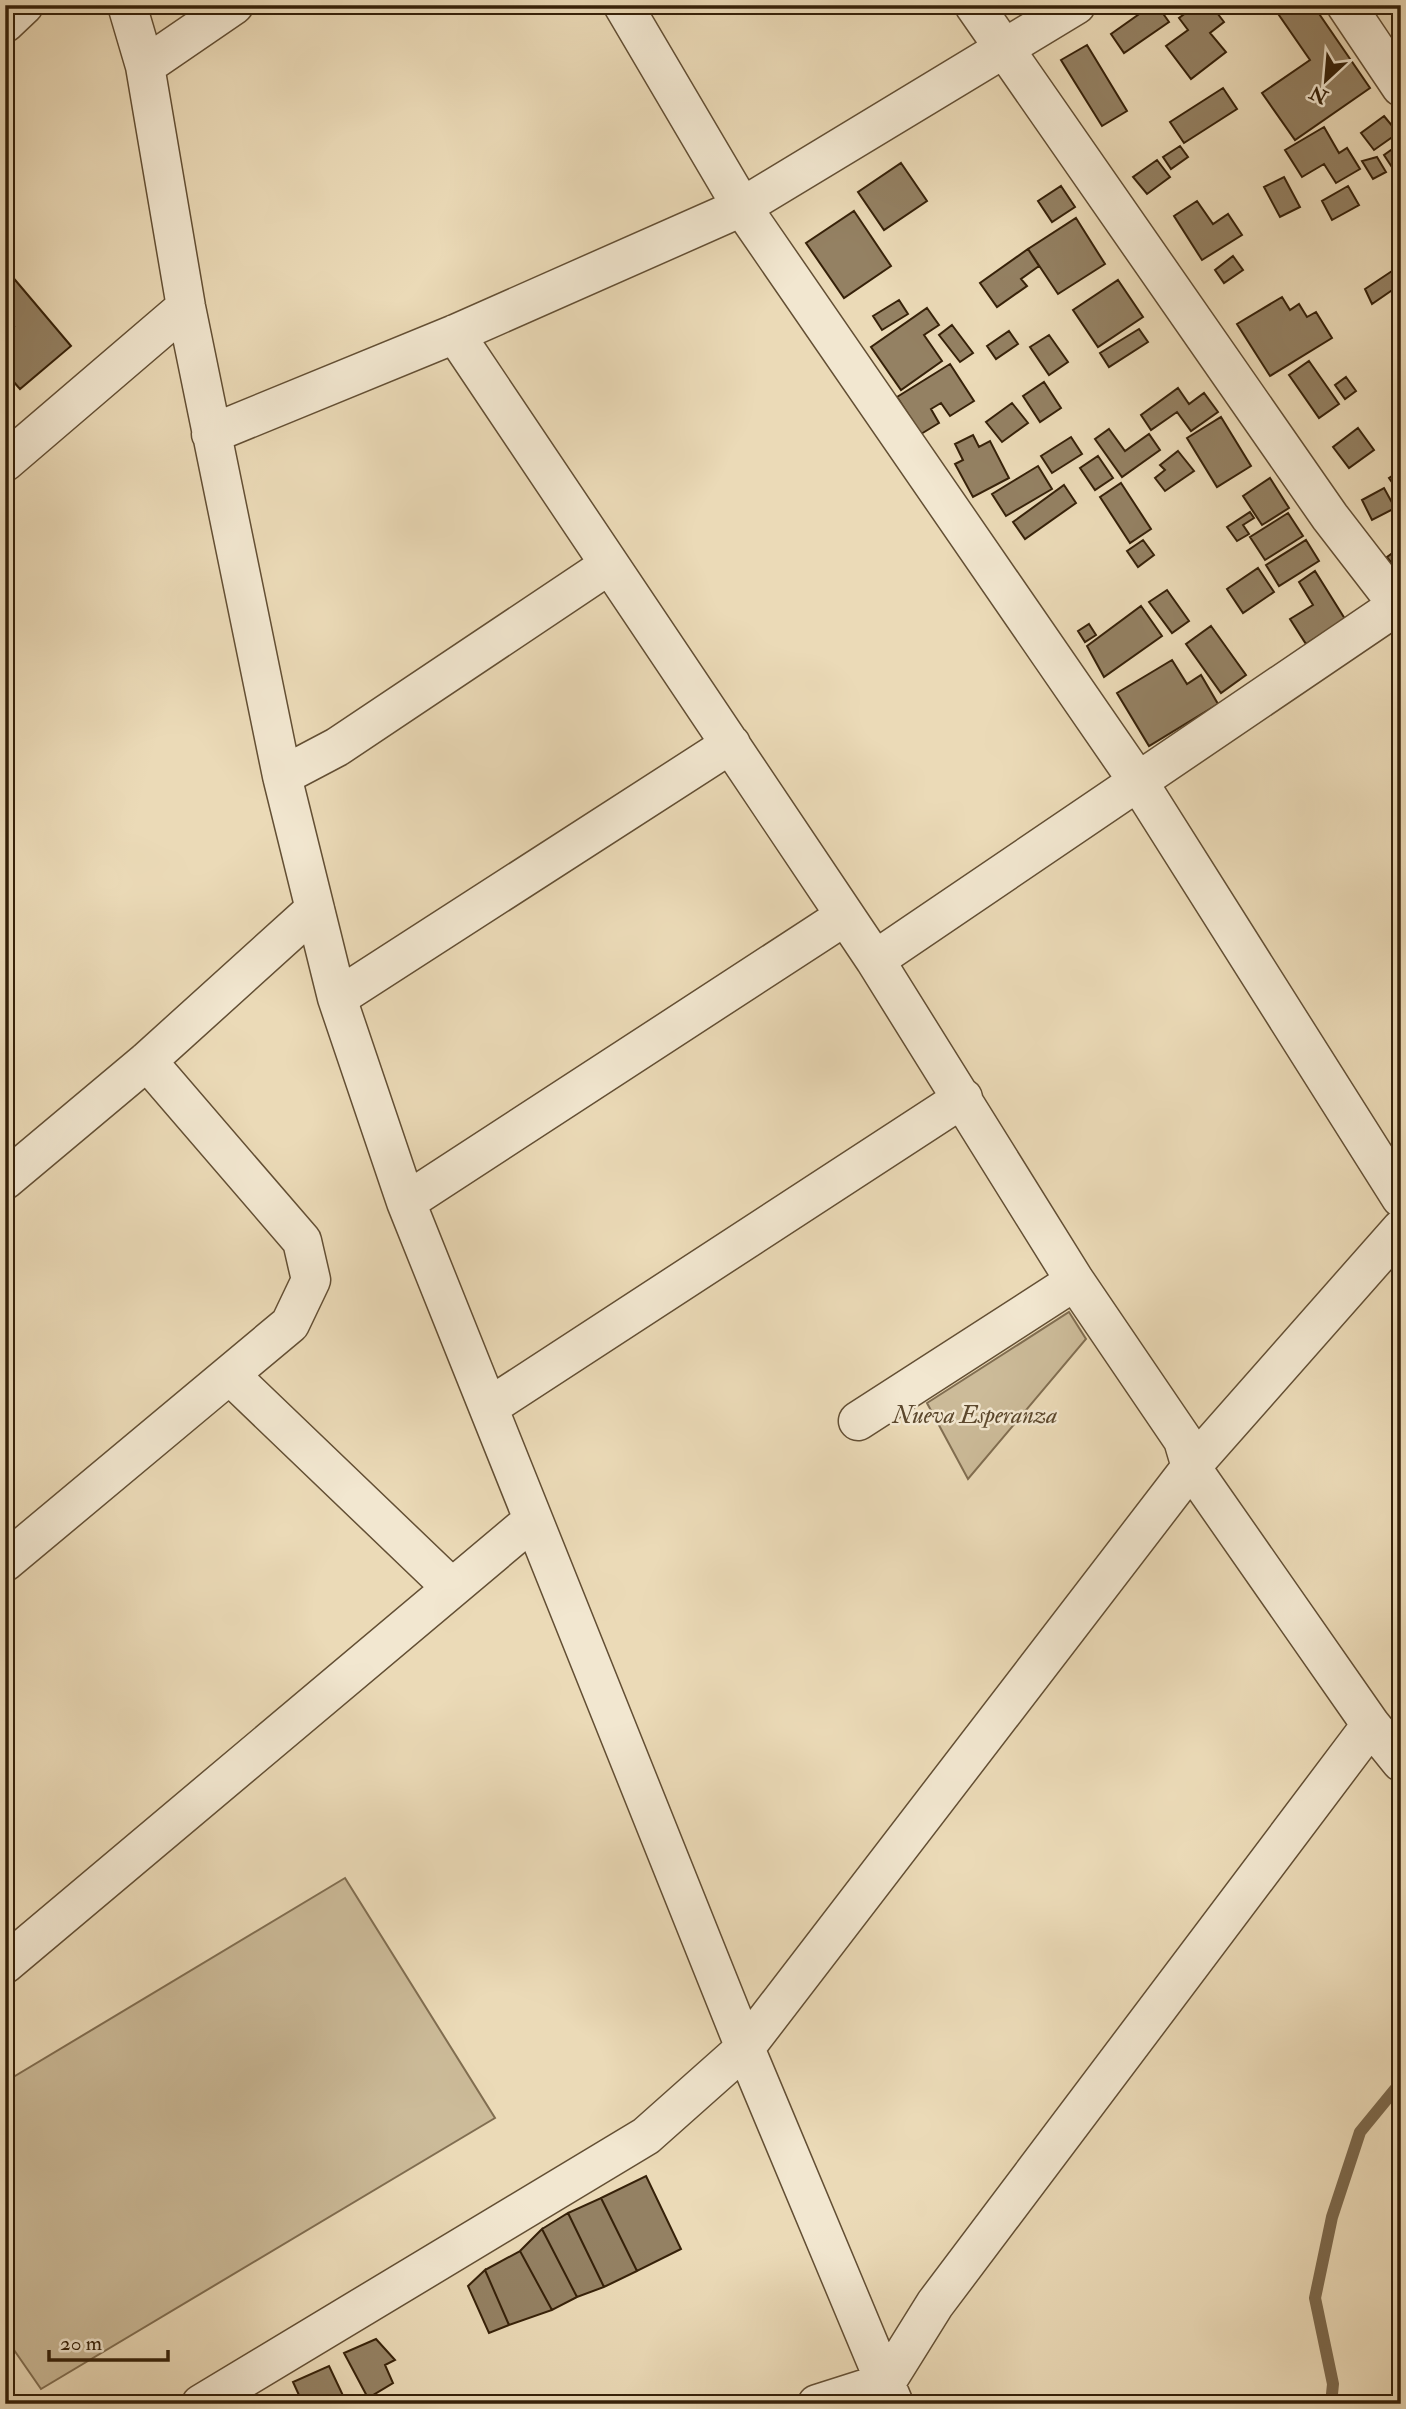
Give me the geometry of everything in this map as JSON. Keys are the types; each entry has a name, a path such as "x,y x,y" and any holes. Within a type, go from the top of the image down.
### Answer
{"street":[{"path":"5,23 24,5"},
{"path":"127,5 145,66 186,307 282,776 337,998 406,1202 884,2396"},
{"path":"145,66 234,5"},
{"path":"623,5 743,207 1137,780 1401,1198"},
{"path":"875,960 1137,780 1400,606 1330,517 974,5"},
{"path":"211,433 455,334 743,207 1076,5"},
{"path":"1346,5 1401,87"},
{"path":"5,462 186,307"},
{"path":"455,334 875,960 1075,1281 1183,1440 1191,1467 1371,1725 1401,1762"},
{"path":"282,776 337,747 609,565"},
{"path":"337,998 731,744"},
{"path":"5,1180 148,1061 315,909"},
{"path":"406,1202 845,916"},
{"path":"5,1562 290,1324 311,1280 302,1241 148,1061"},
{"path":"489,1407 962,1098"},
{"path":"201,2404 646,2136 746,2048 1191,1467 1401,1229"},
{"path":"858,1421 1075,1281"},
{"path":"231,1376 451,1587"},
{"path":"10,1950 533,1520"},
{"path":"884,2396 935,2304 1371,1725"},
{"path":"817,2404 884,2396"}],"green space":[{"name":"Nueva Esperanza","path":"1069,1312 1086,1339 968,1479 927,1403"},
{"path":"345,1878 495,2118 41,2389 5,2337 5,2082"}],"building":[{"path":"1152,5 1157,5 1169,22 1124,53 1111,34"},
{"path":"1181,5 1211,5 1224,22 1210,33 1226,52 1191,79 1166,46 1188,30 1179,18 1187,12"},
{"path":"1272,5 1313,5 1370,88 1295,140 1262,93 1310,60"},
{"path":"1087,45 1127,111 1102,126 1061,60"},
{"path":"1223,88 1237,109 1184,143 1170,122"},
{"path":"1384,116 1398,133 1374,150 1361,133"},
{"path":"1324,127 1339,153 1347,148 1360,169 1336,183 1324,164 1302,177 1285,150"},
{"path":"1401,143 1401,181 1384,155"},
{"path":"1180,146 1188,157 1171,169 1163,157"},
{"path":"1377,157 1386,172 1373,179 1362,161"},
{"path":"1157,160 1170,177 1147,194 1133,177"},
{"path":"901,163 927,201 884,230 858,192"},
{"path":"1284,177 1300,207 1280,217 1264,187"},
{"path":"1061,186 1075,207 1052,222 1038,201"},
{"path":"1348,186 1359,205 1332,220 1322,201"},
{"path":"1197,201 1213,224 1228,214 1242,235 1202,260 1174,216"},
{"path":"854,211 891,266 844,298 806,243"},
{"path":"1076,218 1105,264 1058,294 1028,249"},
{"path":"1028,249 1039,266 1021,279 1027,286 997,307 980,283"},
{"path":"1233,256 1243,270 1224,283 1215,270"},
{"path":"1401,265 1401,284 1372,304 1365,289"},
{"path":"5,268 71,346 20,389 5,372 5,333 14,326 5,316"},
{"path":"1118,280 1143,317 1098,347 1073,310"},
{"path":"1282,297 1290,310 1299,304 1307,317 1316,312 1332,338 1270,376 1237,324"},
{"path":"899,300 908,314 882,330 873,316"},
{"path":"927,308 939,325 924,335 942,361 901,390 871,347"},
{"path":"952,325 973,353 960,362 939,335"},
{"path":"1139,329 1148,342 1109,367 1100,353"},
{"path":"1009,331 1018,344 996,359 987,346"},
{"path":"1049,335 1068,362 1049,375 1030,347"},
{"path":"1309,361 1339,404 1319,418 1289,375"},
{"path":"950,364 974,401 950,416 941,403 931,409 939,423 921,434 897,397"},
{"path":"1346,377 1356,391 1345,399 1335,385"},
{"path":"1044,382 1061,408 1040,422 1023,396"},
{"path":"1178,388 1189,404 1204,393 1218,412 1191,431 1177,412 1151,430 1141,415"},
{"path":"1012,403 1028,423 1002,442 986,422"},
{"path":"1221,417 1251,466 1217,487 1187,438"},
{"path":"1358,428 1374,450 1349,468 1333,447"},
{"path":"1109,429 1125,451 1149,434 1160,450 1122,477 1095,439"},
{"path":"973,435 979,447 990,441 1009,478 973,497 955,464 963,460 955,444"},
{"path":"1071,437 1082,454 1052,473 1041,456"},
{"path":"1178,451 1194,471 1165,491 1155,478 1165,470 1160,465"},
{"path":"1098,456 1113,478 1095,490 1080,468"},
{"path":"1038,466 1052,489 1006,516 992,494"},
{"path":"1401,470 1401,495 1389,478"},
{"path":"1270,478 1289,508 1262,525 1243,496"},
{"path":"1121,483 1151,529 1130,543 1100,497"},
{"path":"1064,485 1076,503 1025,539 1013,522"},
{"path":"1384,488 1395,508 1372,520 1362,500"},
{"path":"1250,512 1254,518 1243,525 1249,534 1237,541 1227,527"},
{"path":"1288,513 1303,536 1265,560 1250,537"},
{"path":"1143,540 1154,555 1138,567 1127,551"},
{"path":"1306,540 1319,561 1279,586 1266,565"},
{"path":"1401,547 1401,575 1387,557"},
{"path":"1258,568 1274,592 1243,613 1227,589"},
{"path":"1315,571 1345,619 1306,644 1290,619 1313,605 1299,582"},
{"path":"1167,590 1189,621 1172,633 1149,602"},
{"path":"1141,606 1162,636 1104,677 1087,646"},
{"path":"1089,624 1096,635 1085,642 1078,631"},
{"path":"1211,626 1246,675 1221,693 1186,644"},
{"path":"1172,660 1187,684 1201,675 1218,704 1149,746 1117,693"},
{"path":"646,2176 681,2249 637,2271 601,2198"},
{"path":"601,2198 637,2271 604,2287 568,2213"},
{"path":"568,2213 604,2287 577,2297 542,2229"},
{"path":"542,2229 577,2297 552,2310 520,2251"},
{"path":"520,2251 552,2310 509,2325 485,2270"},
{"path":"485,2270 509,2325 489,2333 468,2286"},
{"path":"376,2339 395,2360 385,2365 393,2383 368,2398 344,2353"},
{"path":"329,2366 347,2404 303,2404 293,2382"}],"waterway":[{"path":"1331,2404 1333,2384 1315,2298 1332,2217 1360,2132 1401,2082"}]}
